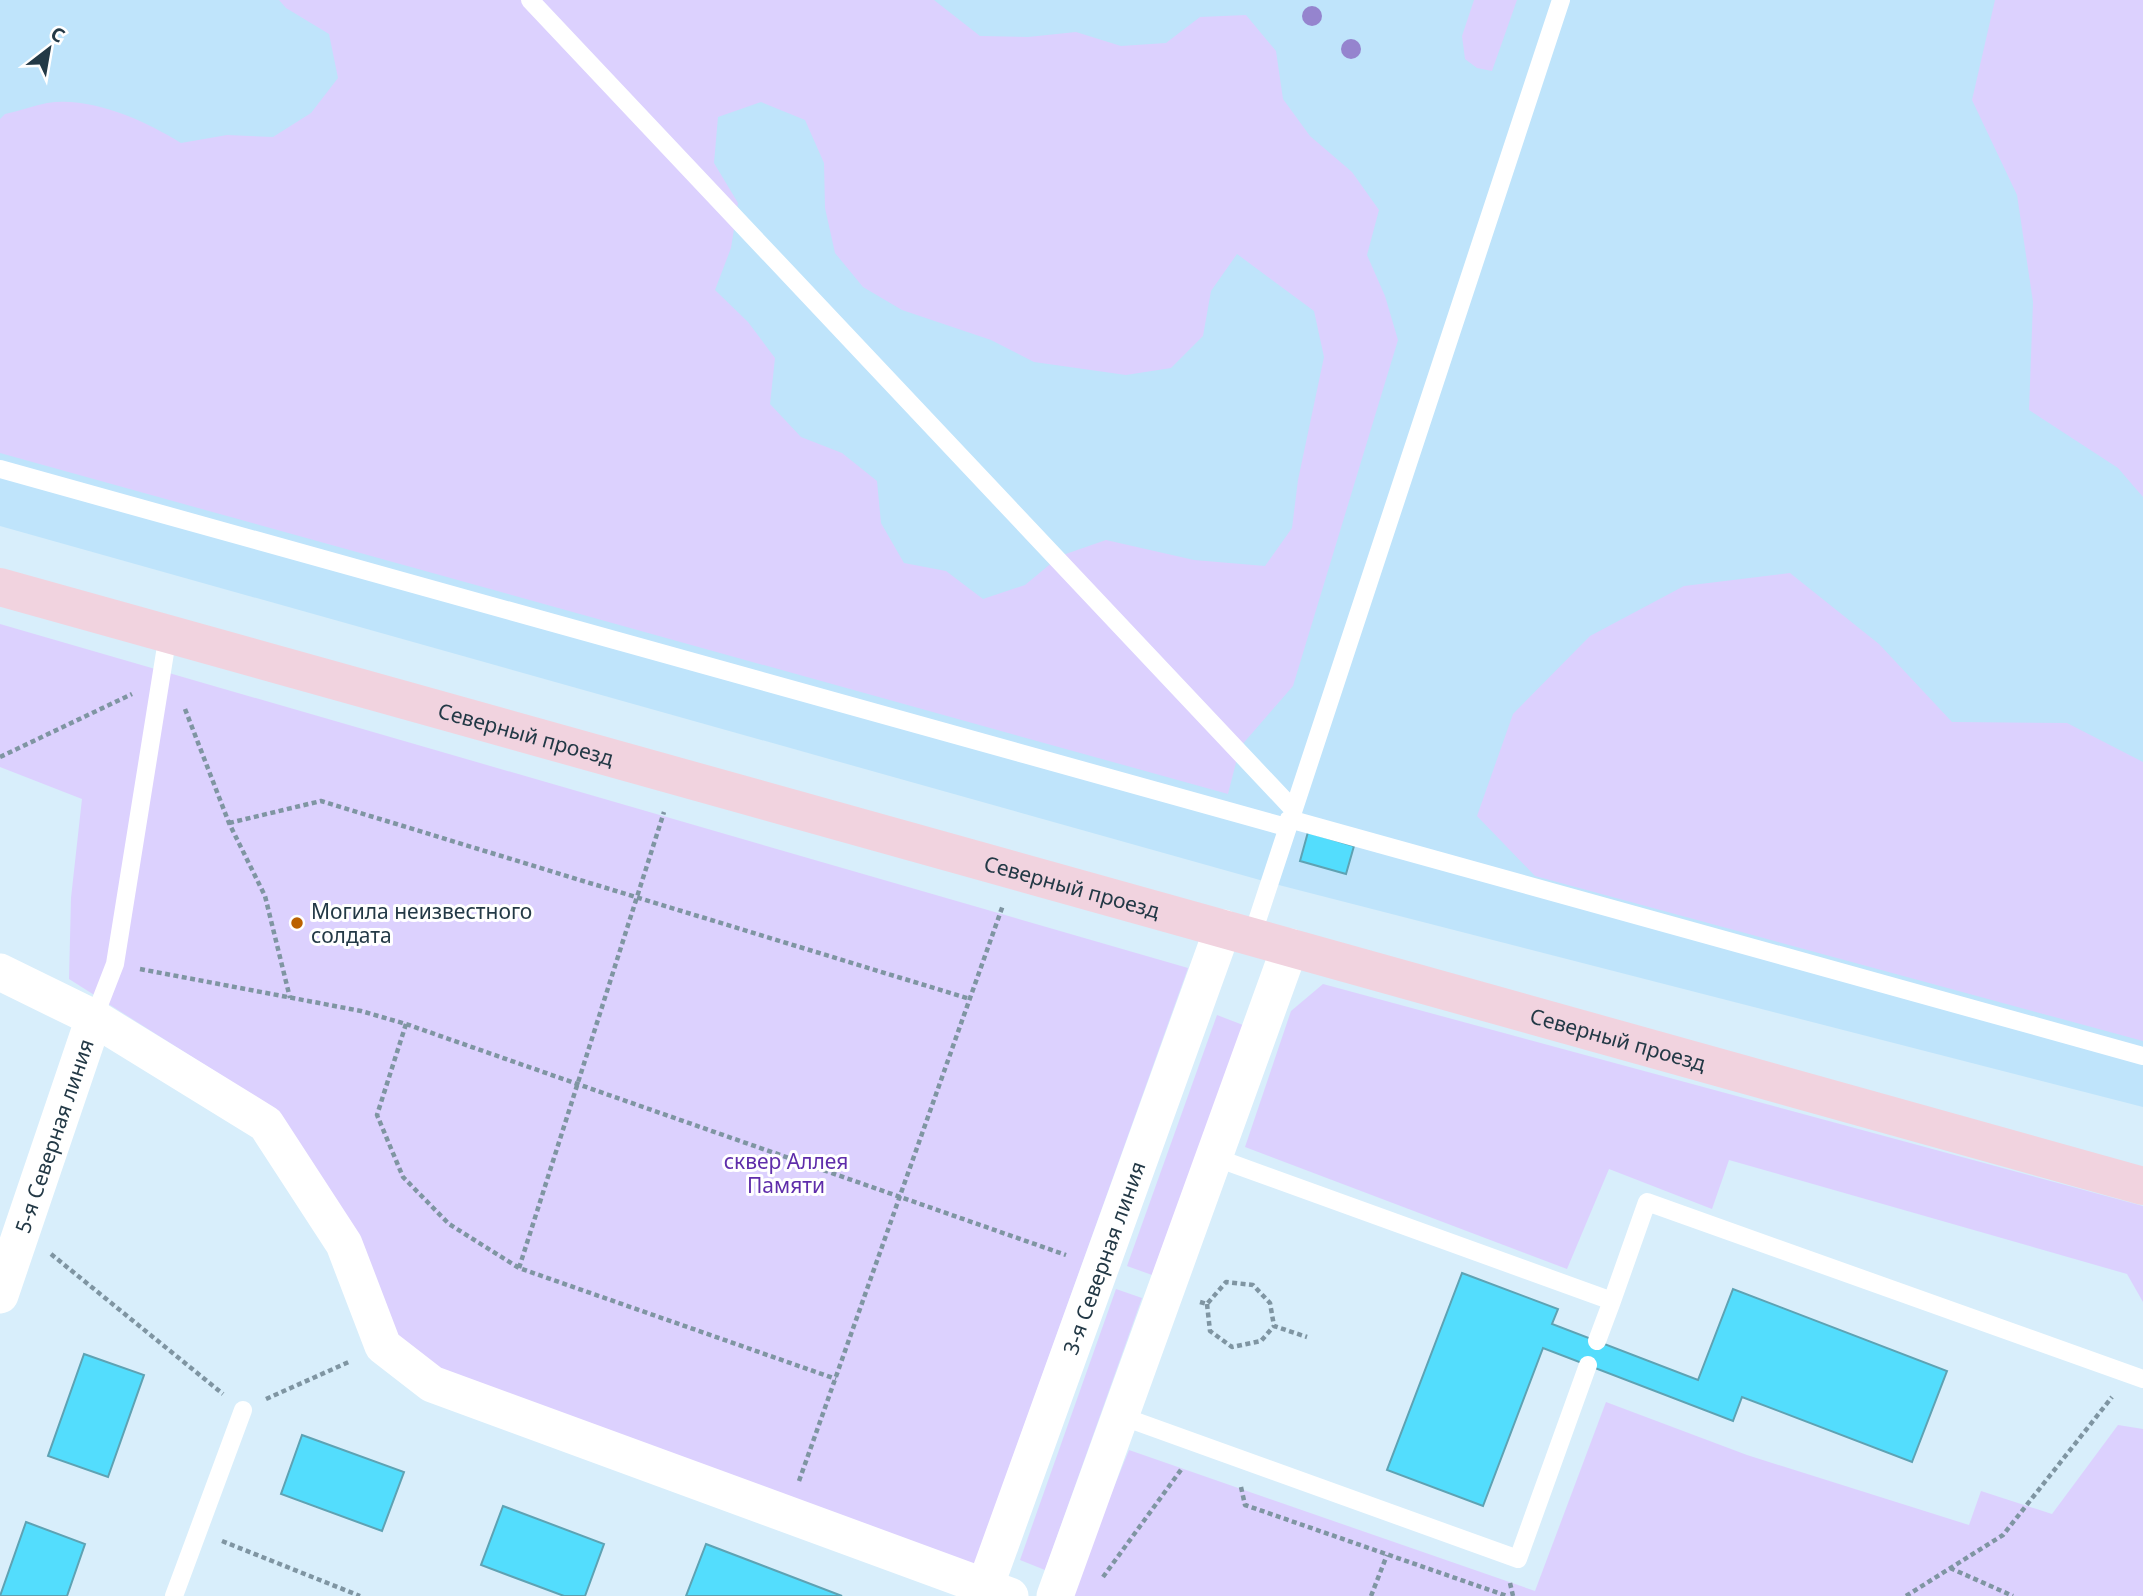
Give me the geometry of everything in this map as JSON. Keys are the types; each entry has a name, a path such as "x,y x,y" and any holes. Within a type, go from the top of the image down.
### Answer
{"street":[{"name":"Северный проезд","path":"0,587 167,647 1237,932 2143,1186"},
{"name":"3-я Северная линия","path":"998,1591 1100,1268 1237,932"},
{"path":"1055,1596 1290,947"},
{"path":"0,972 94,1018 266,1124 344,1244 383,1346 432,1384 998,1591"},
{"name":"5-я Северная линия","path":"0,1295 94,1018"}],"lane":[{"path":"530,0 1289,818"},
{"path":"1237,932 1289,818 1561,0"},
{"path":"0,469 1289,818 2143,1056"},
{"path":"94,1018 115,964 167,647"},
{"path":"1214,1157 1612,1301"},
{"path":"1597,1341 1647,1202 2137,1377"},
{"path":"1121,1416 1518,1559 1588,1365"},
{"path":"174,1596 243,1410"}],"path":[{"path":"167,647 229,822 265,896 289,998"},
{"path":"0,757 162,680"},
{"path":"229,822 321,801 638,895 970,999"},
{"path":"519,1268 667,804"},
{"path":"787,1515 1003,904"},
{"path":"115,964 361,1011 406,1024 1100,1268"},
{"path":"406,1024 377,1115 402,1177 449,1224 519,1268 836,1379"},
{"path":"22,1231 243,1410 383,1346"},
{"path":"1226,1282 1253,1285 1270,1303 1274,1326 1261,1341 1232,1347 1210,1331 1207,1304 1226,1282"},
{"path":"1166,1291 1207,1304"},
{"path":"1274,1326 1307,1336"},
{"path":"1906,1596 2003,1535 2137,1377"},
{"path":"1097,1585 1199,1444"},
{"path":"1232,1456 1245,1505 1507,1596"},
{"path":"198,1532 360,1596"},
{"path":"1371,1596 1387,1555"},
{"path":"1950,1568 2013,1596"}],"shaded area":[{"path":"0,0 2143,0 2143,1107 1267,882 0,526"}],"green space":[{"path":"279,0 934,0 980,36 1028,37 1076,32 1121,46 1166,43 1200,17 1246,15 1276,51 1283,99 1310,136 1352,172 1379,210 1367,255 1385,296 1398,340 1293,686 1240,747 1228,794 0,453 0,119 5,114 47,103 82,103 135,119 181,143 227,135 273,137 311,113 338,78 329,34 286,8","holes":["761,102 805,120 824,163 825,208 835,253 863,287 902,310 991,340 1034,362 1126,375 1171,368 1203,336 1211,291 1237,254 1314,311 1324,357 1298,480 1292,528 1265,566 1194,560 1106,540 1060,556 1025,585 983,599 946,571 904,563 881,523 877,481 842,453 801,437 770,404 775,358 748,322 715,290 731,248 738,203 714,163 718,117"]},
{"path":"1474,0 1517,0 1492,71 1477,68 1465,59 1462,36"},
{"path":"1995,0 2143,0 2143,497 2118,468 2029,410 2033,302 2017,195 1972,100"},
{"path":"1790,573 1879,644 1952,722 2067,723 2143,762 2143,1041 1535,876 1477,816 1513,714 1590,636 1684,586"},
{"name":"сквер Аллея Памяти","path":"0,624 1188,968 972,1571 447,1378 394,1332 276,1110 69,979 71,898 82,799 0,767"},
{"path":"1323,984 2143,1206 2143,1302 2127,1274 1729,1160 1712,1209 1609,1169 1567,1269 1245,1147 1291,1011"},
{"path":"1217,1015 1243,1025 1152,1275 1127,1266"},
{"path":"1116,1289 1142,1298 1045,1570 1020,1560"},
{"path":"1606,1402 1747,1455 1969,1525 1981,1491 2052,1514 2118,1425 2143,1429 2143,1596 1070,1596 1129,1450 1535,1591"}],"building":[{"path":"1308,832 1354,846 1346,874 1300,861"},
{"path":"1462,1273 1558,1309 1552,1324 1698,1380 1733,1289 1947,1371 1912,1462 1742,1397 1733,1421 1543,1348 1483,1506 1387,1470"},
{"path":"84,1354 144,1375 108,1477 48,1456"},
{"path":"302,1435 404,1472 382,1531 281,1494"},
{"path":"503,1506 604,1544 585,1596 564,1596 481,1565"},
{"path":"26,1522 85,1544 67,1596 0,1596"},
{"path":"706,1544 842,1596 686,1596"}],"place":[{"name":"Могила неизвестного солдата","path":"297,923"}]}
